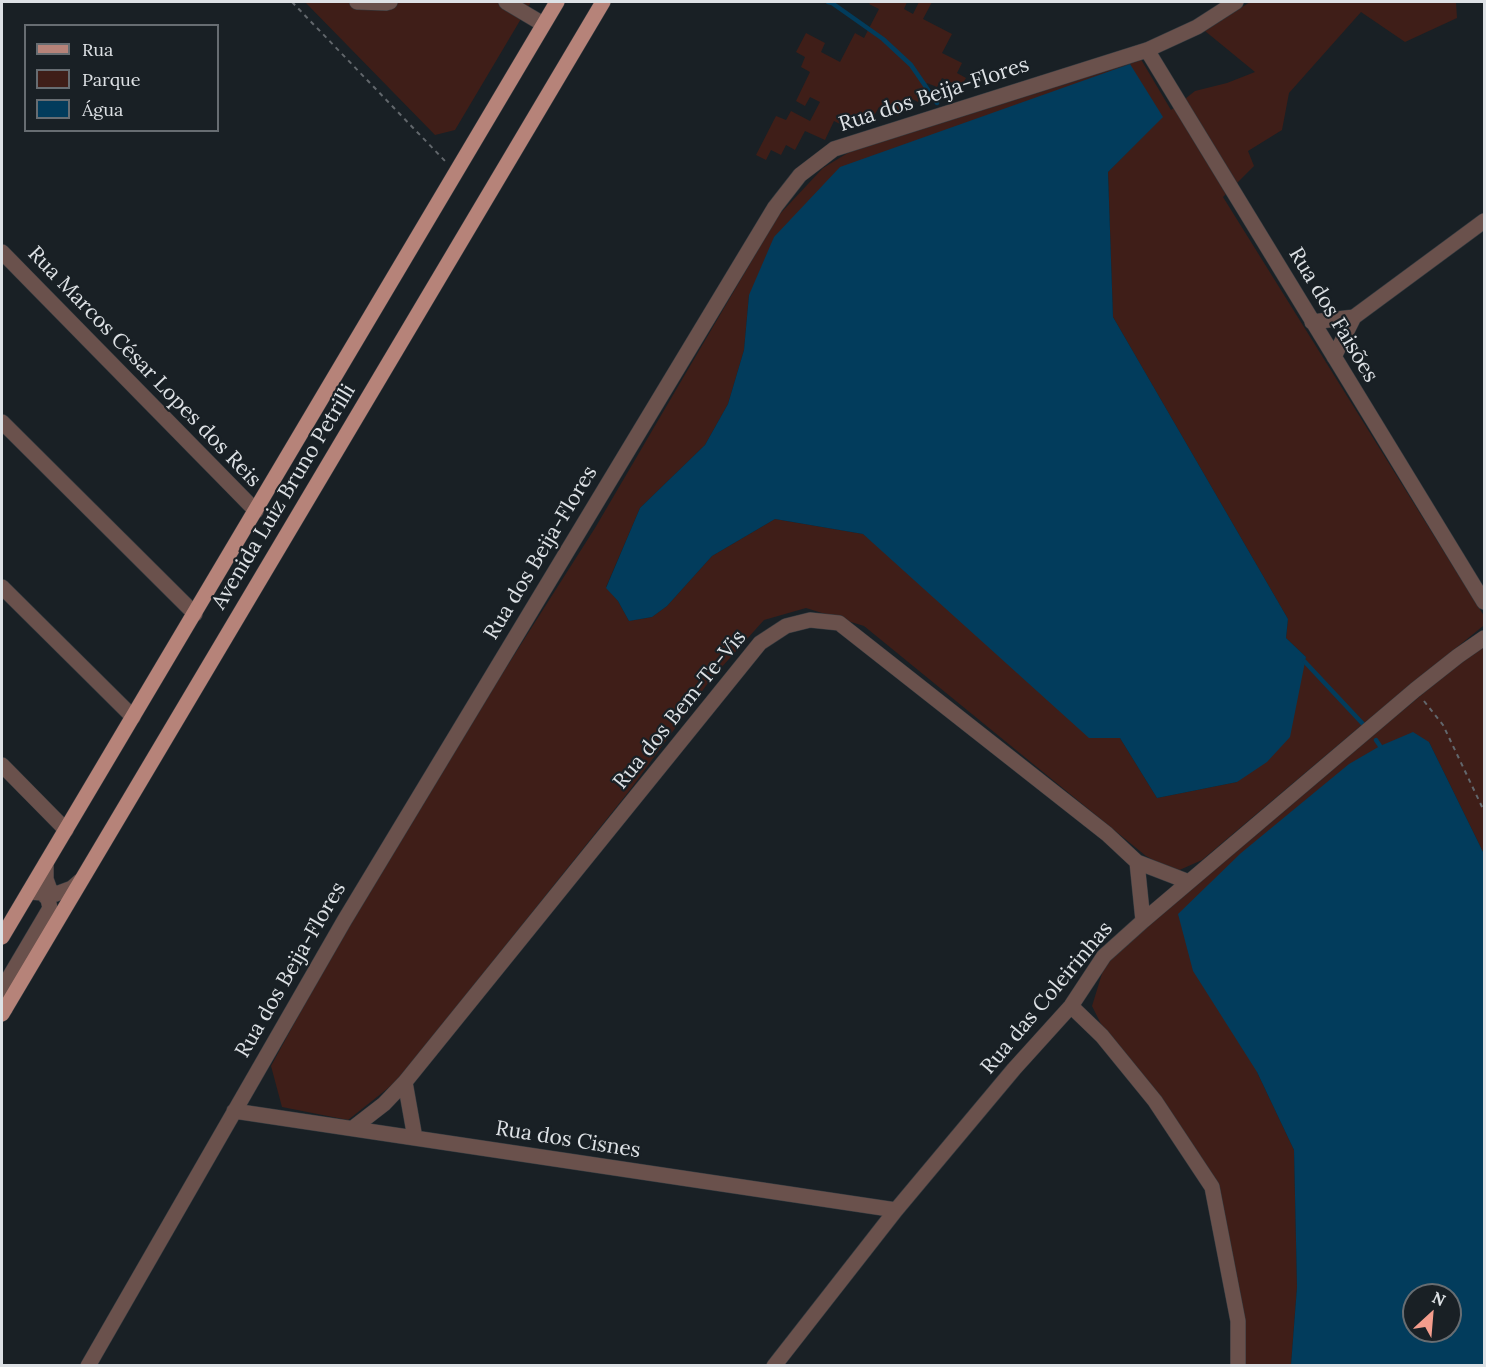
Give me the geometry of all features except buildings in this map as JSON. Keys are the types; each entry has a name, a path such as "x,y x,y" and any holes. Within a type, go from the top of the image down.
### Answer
{"main road":[{"name":"Avenida Luiz Bruno Petrilli","path":"3,932 195,614 557,2"},
{"name":"Avenida Luiz Bruno Petrilli","path":"3,1012 603,2"}],"street":[{"path":"357,2 390,2"},
{"path":"506,2 543,24"},
{"name":"Rua dos Beija-Flores","path":"88,1365 344,921 775,207 800,175 834,149 1147,50 1197,27 1236,2"},
{"name":"Rua dos Faisões","path":"1147,50 1485,602"},
{"path":"1334,357 1354,317 1485,220"},
{"name":"Rua Marcos César Lopes dos Reis","path":"2,252 256,511"},
{"path":"1312,322 1354,317"},
{"path":"2,422 195,614"},
{"path":"2,587 133,717"},
{"name":"Rua dos Bem-Te-Vis","path":"353,1128 384,1104 405,1082 760,643 786,626 810,620 839,622 1107,834 1137,862 1189,882"},
{"name":"Rua das Coleirinhas","path":"774,1365 896,1210 1014,1069 1071,1006 1104,956 1415,690 1485,638"},
{"path":"2,765 66,830"},
{"path":"46,862 46,879 50,890 56,894 72,888 80,881"},
{"path":"1137,862 1143,921"},
{"path":"3,1012 4,986 50,908 48,899 42,893 29,892"},
{"path":"1071,1006 1102,1036 1155,1101 1212,1187 1238,1321 1238,1365"},
{"path":"405,1082 415,1138"},
{"name":"Rua dos Cisnes","path":"234,1111 896,1210"}],"path":[{"path":"292,2 455,171"},
{"path":"1415,690 1443,725 1485,811"}],"green space":[{"path":"305,2 531,2 455,130 435,135"},
{"path":"871,2 907,2 904,9 913,14 919,2 932,2 923,19 952,34 942,53 962,63 957,73 966,78 961,87 942,78 937,87 927,83 918,102 908,97 898,116 879,107 874,116 864,112 859,121 849,116 844,126 834,121 825,140 805,131 795,150 786,145 781,155 771,150 766,160 756,155 776,116 786,120 791,111 810,121 820,102 810,97 805,106 796,101 810,72 801,67 805,57 796,52 806,33 825,43 821,52 840,62 855,33 864,38 879,9 869,4"},
{"path":"1250,2 1456,2 1457,18 1405,42 1361,12 1289,93 1282,130 1248,151 1254,166 1223,197 1484,616 1483,626 1202,860 1175,872 1146,856 864,626 806,608 764,620 711,679 630,790 397,1081 348,1120 282,1107 271,1066 348,925 467,729 595,528 778,216 823,168 851,151 1139,56 1171,110 1195,91 1227,83 1255,72 1205,31","holes":["1162,117 1108,172 1113,317 1288,619 1286,638 1306,657 1237,782 1157,798 1120,738 863,534 775,519 712,556 667,606 652,617 629,621 618,601 606,587 640,508 705,445 728,404 744,350 749,295"]},
{"path":"1484,646 1484,854 1429,742 1257,1072 1294,1150 1297,1287 1291,1365 1242,1365 1221,1197 1105,1032 1092,1006 1104,967 1141,928 1371,734 1454,667"}],"water":[{"path":"1130,64 1163,117 1108,172 1113,317 1288,619 1286,638 1306,657 1290,737 1267,762 1237,782 1157,798 1120,738 1089,738 863,534 775,519 712,556 667,606 652,617 629,621 618,601 606,588 640,508 705,445 728,404 744,350 749,295 774,237 840,167"},
{"path":"1413,732 1429,742 1484,854 1484,1365 1291,1365 1297,1287 1294,1150 1257,1072 1193,971 1178,914 1241,853 1349,764 1380,746"}],"waterway":[{"path":"828,2 883,39 911,65 937,103"},
{"path":"1305,662 1363,724"},
{"path":"1376,740 1380,746"}]}
